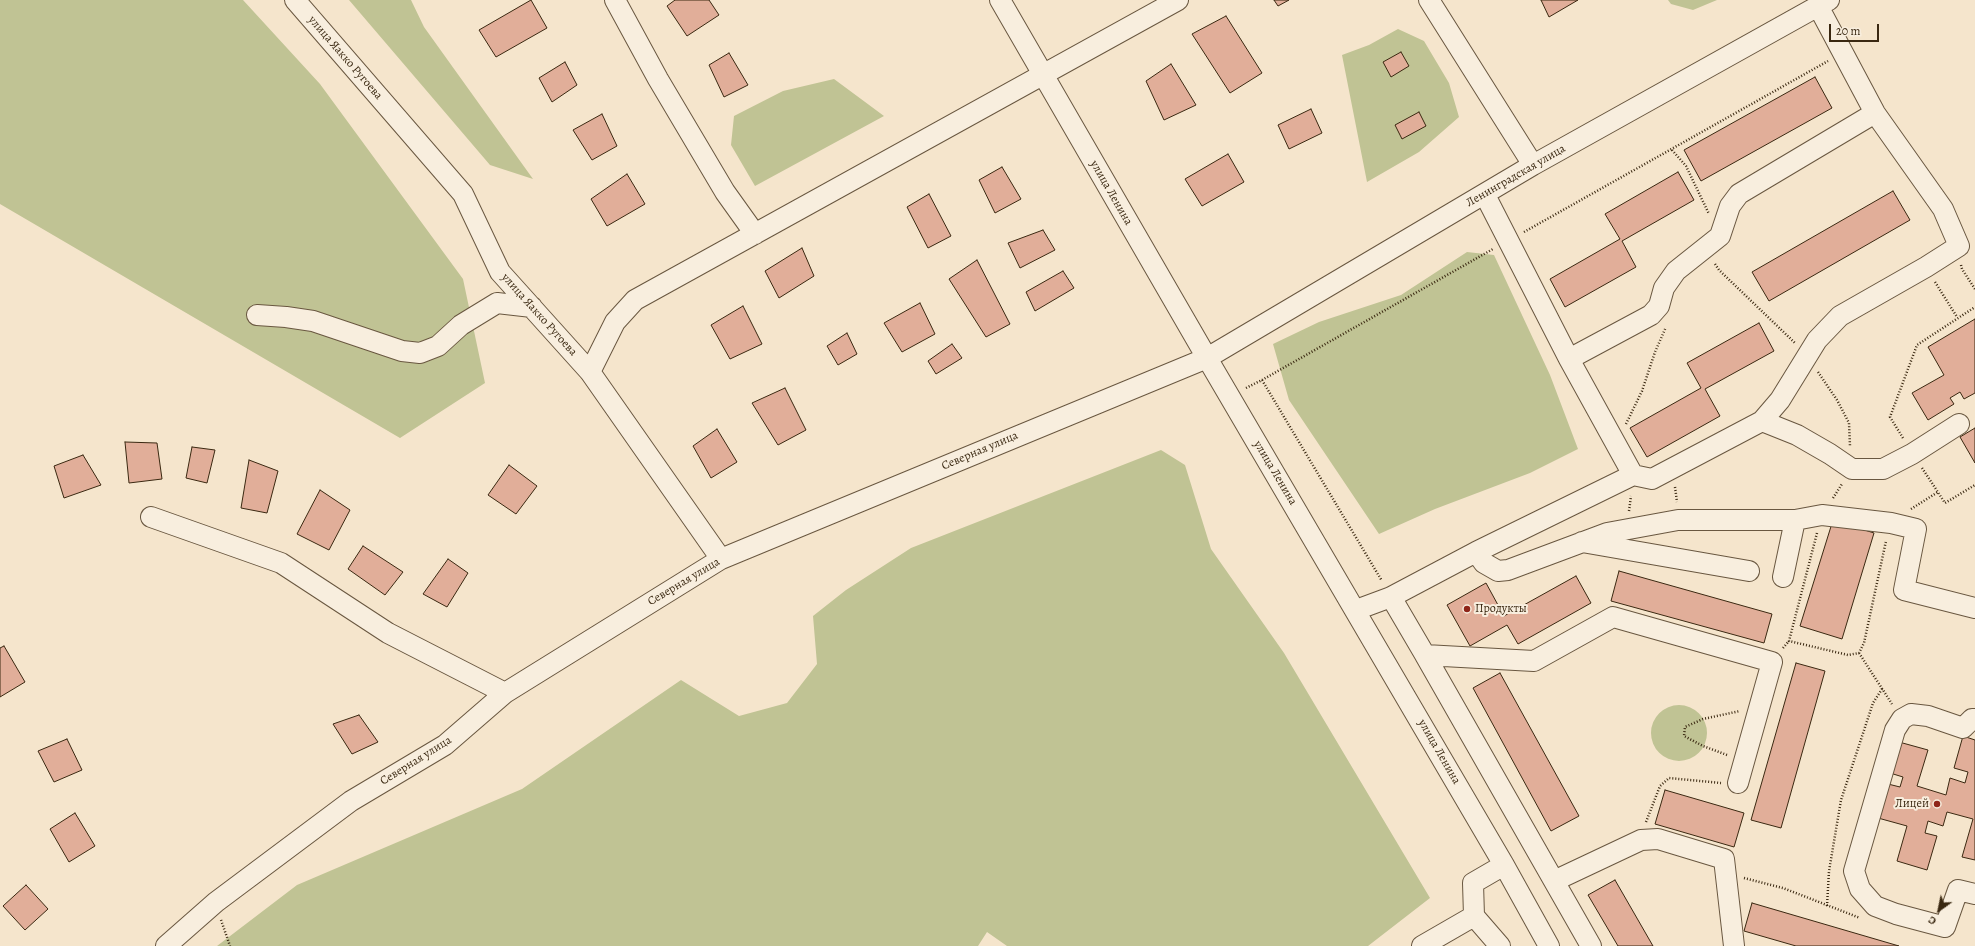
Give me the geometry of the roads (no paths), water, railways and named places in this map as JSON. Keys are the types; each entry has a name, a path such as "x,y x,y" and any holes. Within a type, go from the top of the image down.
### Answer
{"street":[{"name":"улица Яакко Ругоева","path":"295,0 463,194 500,272 590,372 721,559"},
{"path":"615,0 658,79 725,192 756,234"},
{"name":"улица Ленина","path":"1000,0 1042,75 1504,865 1549,946"},
{"path":"590,372 615,322 635,300 1178,0"},
{"path":"1429,0 1533,166"},
{"path":"1356,610 1391,597 1476,552 1633,475 1652,479 1762,421 1780,400 1817,340 1840,316 1926,267 1959,246 1943,209 1875,113 1843,53 1823,3"},
{"name":"Ленинградская улица","path":"1207,358 1533,166 1823,3"},
{"path":"1569,359 1651,315 1659,306 1664,288 1676,271 1720,236 1730,206 1739,194 1875,113"},
{"path":"1485,195 1569,359 1633,475"},
{"path":"257,316 286,317 313,321 402,351 420,353 438,346 461,325 497,303 532,307"},
{"name":"Северная улица","path":"166,946 216,902 351,801 445,746 505,693 721,559 1207,358"},
{"path":"1762,421 1797,435 1852,469 1883,469 1912,454 1959,424"},
{"path":"1476,552 1484,563 1498,571 1508,570 1607,533 1678,520 1795,520 1822,516 1890,523 1916,529 1904,590 1975,608"},
{"path":"151,517 281,563 388,633 505,693"},
{"path":"1783,577 1795,520"},
{"path":"1582,542 1748,571"},
{"path":"1391,597 1591,946"},
{"path":"1425,655 1534,661 1613,617 1772,662 1738,783"},
{"path":"1975,720 1972,719 1963,728 1928,716 1911,714 1902,719 1895,730 1854,871 1860,889 1876,906 1896,914 1945,927 1958,890 1975,894"},
{"path":"1554,882 1641,840 1658,839 1724,859 1734,946"},
{"path":"1500,946 1474,916 1473,883 1504,865"},
{"path":"1422,946 1474,916"}],"place":[{"name":"Продукты","path":"1467,609"},
{"name":"Лицей","path":"1937,804"}]}
